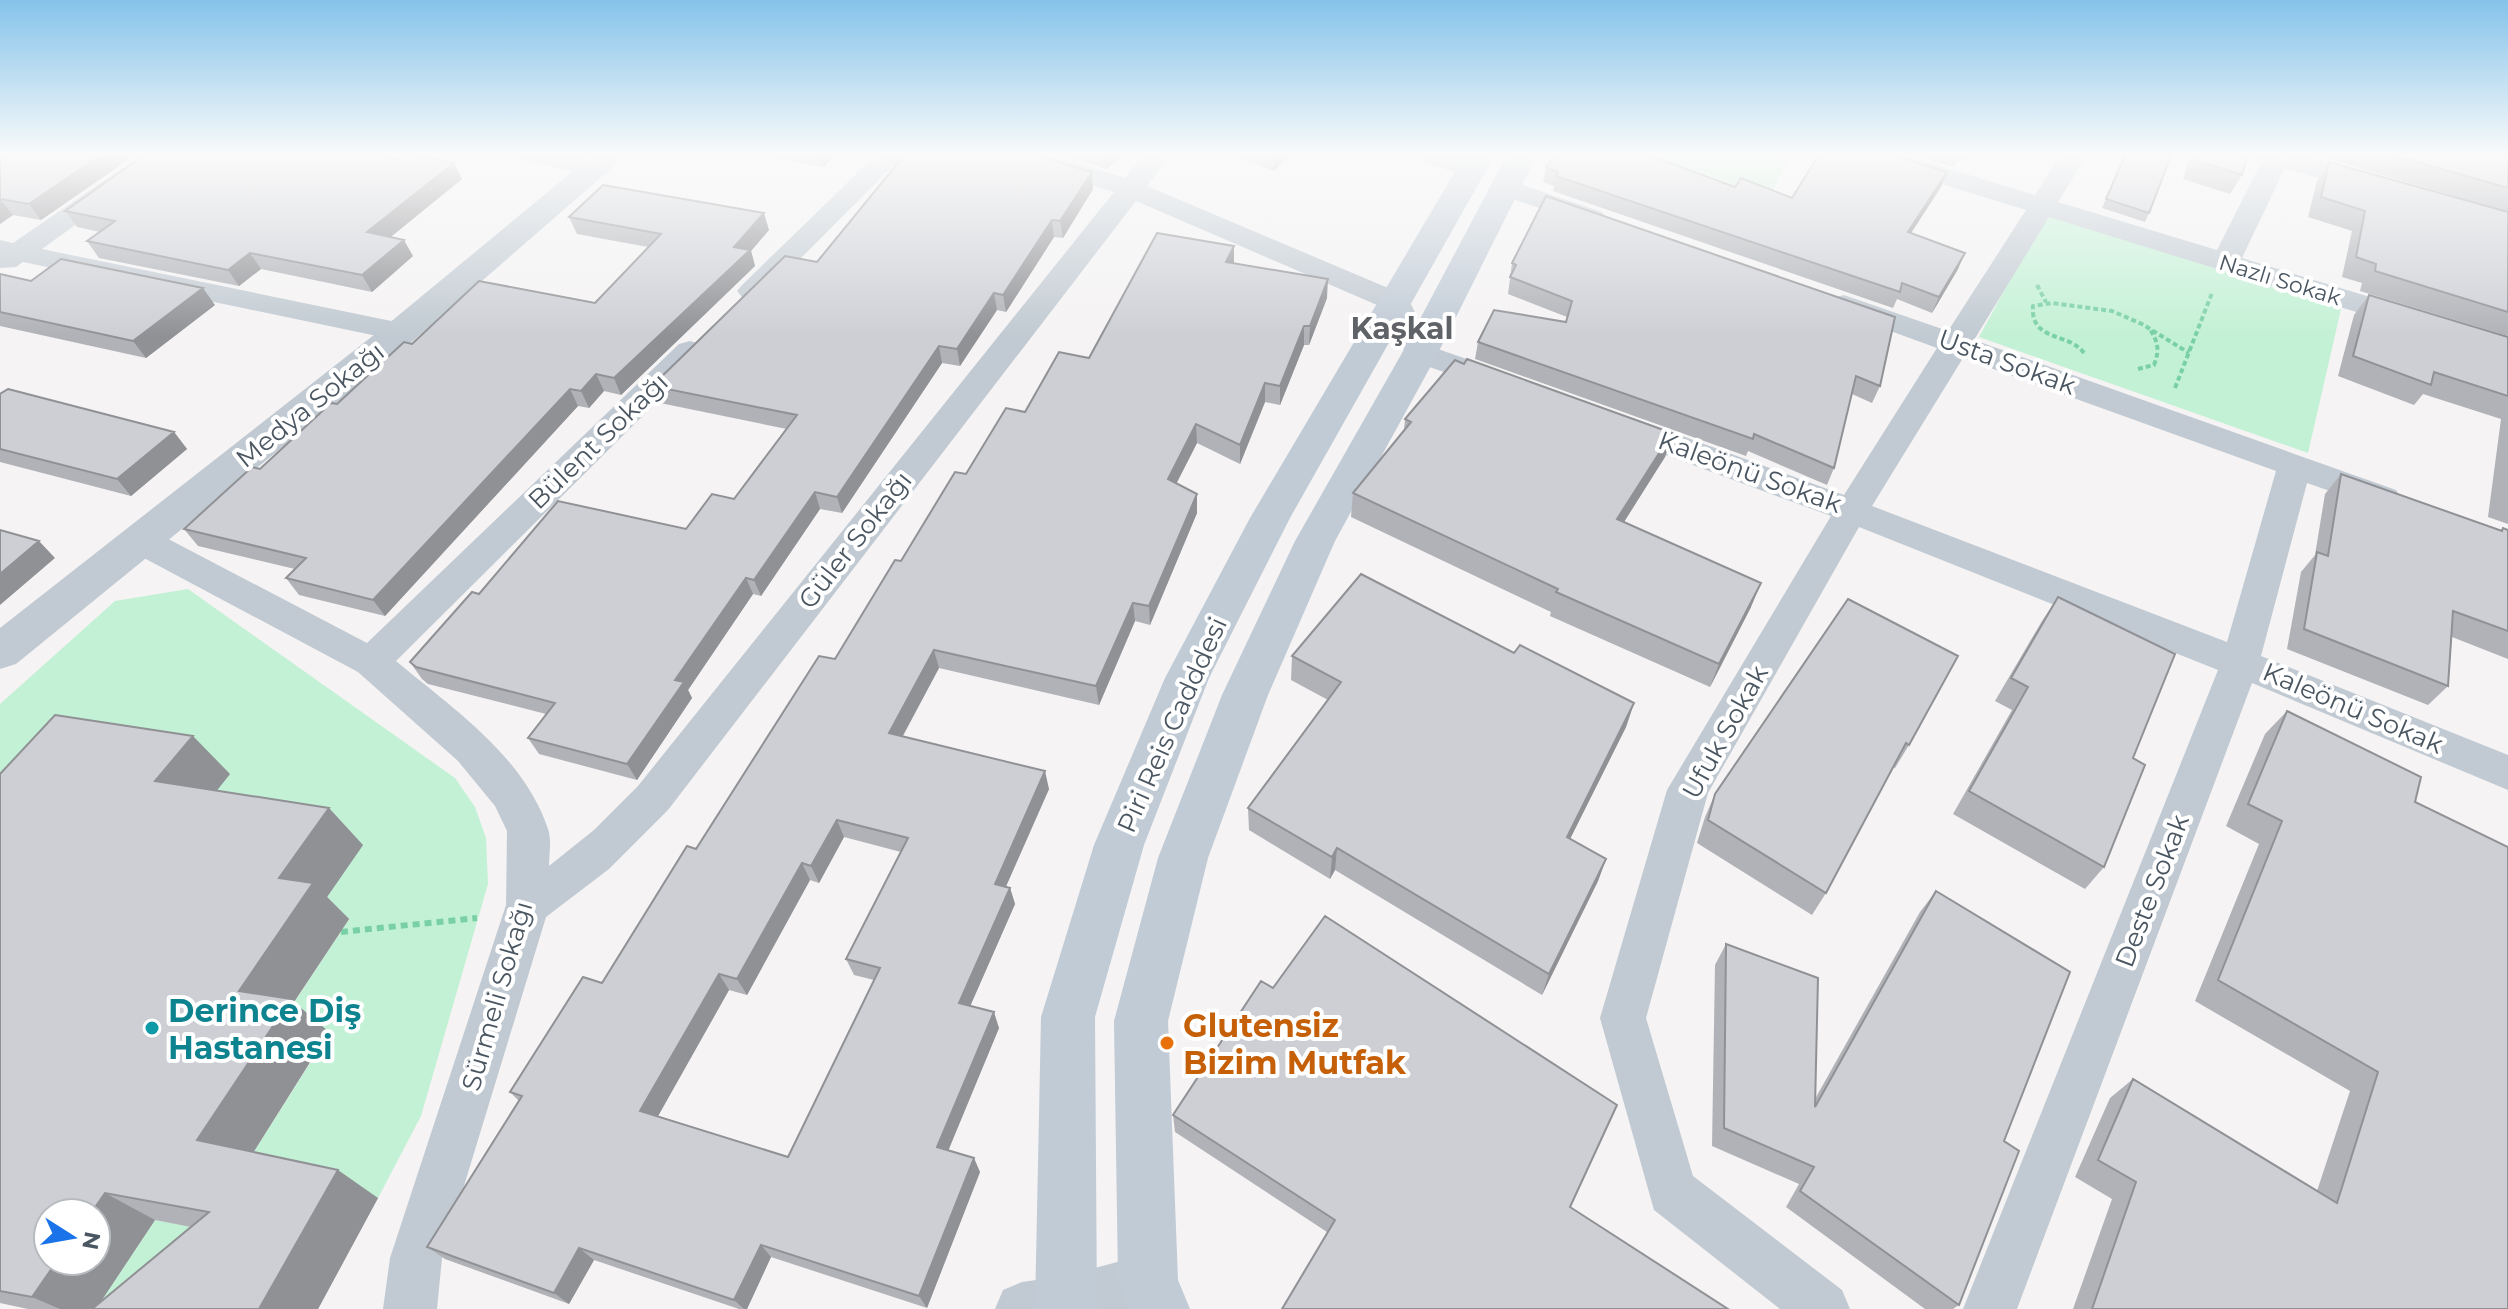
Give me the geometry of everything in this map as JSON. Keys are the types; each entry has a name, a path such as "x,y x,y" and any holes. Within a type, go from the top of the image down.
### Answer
{"main road":[{"name":"Piri Reis Cadddesi","path":"1051,1307 1068,1017 1119,845 1187,678 1270,518 1396,302 1460,214"},
{"name":"Piri Reis Cadddesi","path":"1153,1294 1141,1021 1183,858 1245,695 1315,541 1420,353 1476,214"}],"street":[{"path":"6,255 69,214"},
{"name":"Medya Sokağı","path":"0,652 401,332 542,214"},
{"name":"Bülent Sokağı","path":"371,662 830,214"},
{"name":"Güler Sokağı","path":"528,905 570,877 610,844 653,798 1111,214"},
{"path":"1190,214 1396,302 1420,353 1525,391"},
{"path":"1594,214 1625,229"},
{"name":"Ufuk Sokak","path":"1823,1309 1672,1192 1623,1018 1688,790 1852,510 2034,214"},
{"name":"Nazlı Sokak","path":"2065,214 2508,349"},
{"path":"2225,263 2247,214"},
{"path":"6,255 401,332"},
{"name":"Usta Sokak","path":"1820,296 2408,506"},
{"name":"Kaleönü Sokak","path":"1584,412 1852,510 2241,661 2508,773"},
{"name":"Deste Sokak","path":"1990,1309 2241,661 2294,467"},
{"name":"Sürmeli Sokağı","path":"142,541 371,662 472,749 511,795 528,831 528,905 416,1258 410,1309"},
{"path":"1051,1307 1153,1294"}],"path":[{"path":"2164,420 2225,263"},
{"path":"2093,360 2079,346 2057,339 2036,326 2031,313 2033,306 2060,302 2078,308 2110,310 2149,328 2189,353"},
{"path":"2132,369 2154,365 2160,352 2158,340 2149,328"},
{"path":"341,932 479,918 528,905"}],"green space":[{"path":"2046,214 2341,309 2308,453 1979,337"},
{"path":"188,589 455,778 475,807 486,838 488,884 421,1116 378,1198 285,1178 96,1309 155,1220 205,1229 329,1033 280,1024 349,919 186,829 229,774 0,845 0,704 115,601"}],"building":[{"path":"80,214 390,214 367,232 404,240 362,275 250,253 228,270 87,241 115,221"},
{"path":"572,214 763,214 734,247 750,250 614,378 596,374 581,391 570,389 373,600 286,578 306,558 184,529 252,467 260,469 331,403 337,404 404,342 412,344 479,281 595,303 661,234 569,217"},
{"path":"856,214 1065,214 1060,221 1052,220 1003,295 994,293 957,349 939,346 837,497 815,492 754,580 746,578 675,680 684,682 627,764 528,738 555,703 416,667 410,662 472,592 479,594 558,501 686,529 712,494 734,499 797,415 652,386 785,256 817,262"},
{"path":"1537,214 1598,214 1895,317 1880,386 1856,376 1834,468 1754,434 1753,439 1478,342 1494,310 1566,322 1572,301 1510,277 1516,265 1512,263"},
{"path":"1669,214 1920,214 1908,232 1965,253 1939,297 1902,283 1900,292"},
{"path":"2364,214 2508,214 2508,312 2375,271 2376,264 2356,257"},
{"path":"1157,233 1234,246 1226,262 1328,279 1310,326 1304,326 1280,386 1265,383 1240,445 1196,424 1168,479 1197,494 1149,606 1133,603 1096,686 934,650 889,733 1045,771 995,884 1010,888 959,1003 994,1012 937,1147 974,1158 919,1296 761,1245 734,1300 579,1248 554,1293 427,1247 522,1096 510,1092 583,977 602,983 687,846 696,849 819,656 835,659 895,560 901,561 955,472 966,474 1006,408 1025,412 1059,352 1089,358","holes":["837,820 908,838 846,959 880,968 788,1157 640,1111 719,974 737,979 802,863 811,866"]},
{"path":"61,259 203,288 133,341 0,312 0,274 31,281"},
{"path":"2369,295 2508,337 2508,396 2434,372 2431,385 2353,356"},
{"path":"1467,359 1672,433 1617,519 1761,583 1719,664 1556,592 1558,589 1353,493 1411,422 1405,419 1455,360 1464,364"},
{"path":"8,389 174,432 117,479 0,449 0,394"},
{"path":"2341,474 2502,531 2503,528 2508,530 2508,631 2453,611 2448,686 2304,629 2317,552 2328,556"},
{"path":"0,530 39,541 0,574"},
{"path":"1361,574 1514,653 1520,645 1634,703 1567,837 1606,859 1549,974 1337,848 1332,857 1248,808 1341,682 1292,656"},
{"path":"2058,597 2175,654 2133,758 2145,765 2104,867 1969,791 2028,687 2011,678"},
{"path":"1848,599 1958,656 1909,745 1906,743 1826,893 1708,820 1715,794"},
{"path":"2287,711 2421,777 2415,802 2508,847 2508,1309 2092,1309 2136,1182 2098,1160 2133,1079 2337,1203 2378,1072 2218,980 2282,821 2248,804"},
{"name":"Derince Diş Hastanesi","path":"55,715 193,736 155,781 329,808 279,878 313,883 239,991 291,999 197,1140 338,1170 259,1309 92,1309 209,1212 105,1193 102,1197 32,1197 32,1277 46,1277 32,1297 0,1291 0,774"},
{"path":"1936,891 2070,972 2004,1141 2019,1151 1959,1305 1800,1191 1814,1167 1724,1128 1726,944 1818,978 1815,1107"},
{"path":"1325,916 1617,1105 1570,1207 1728,1309 1282,1309 1335,1220 1173,1115 1261,981 1273,988"}],"place":[{"name":"Derince Diş Hastanesi","path":"152,1028"},
{"name":"Glutensiz Bizim Mutfak","path":"1167,1043"}],"district":[{"name":"Kaşkal","path":"1402,328"}]}
